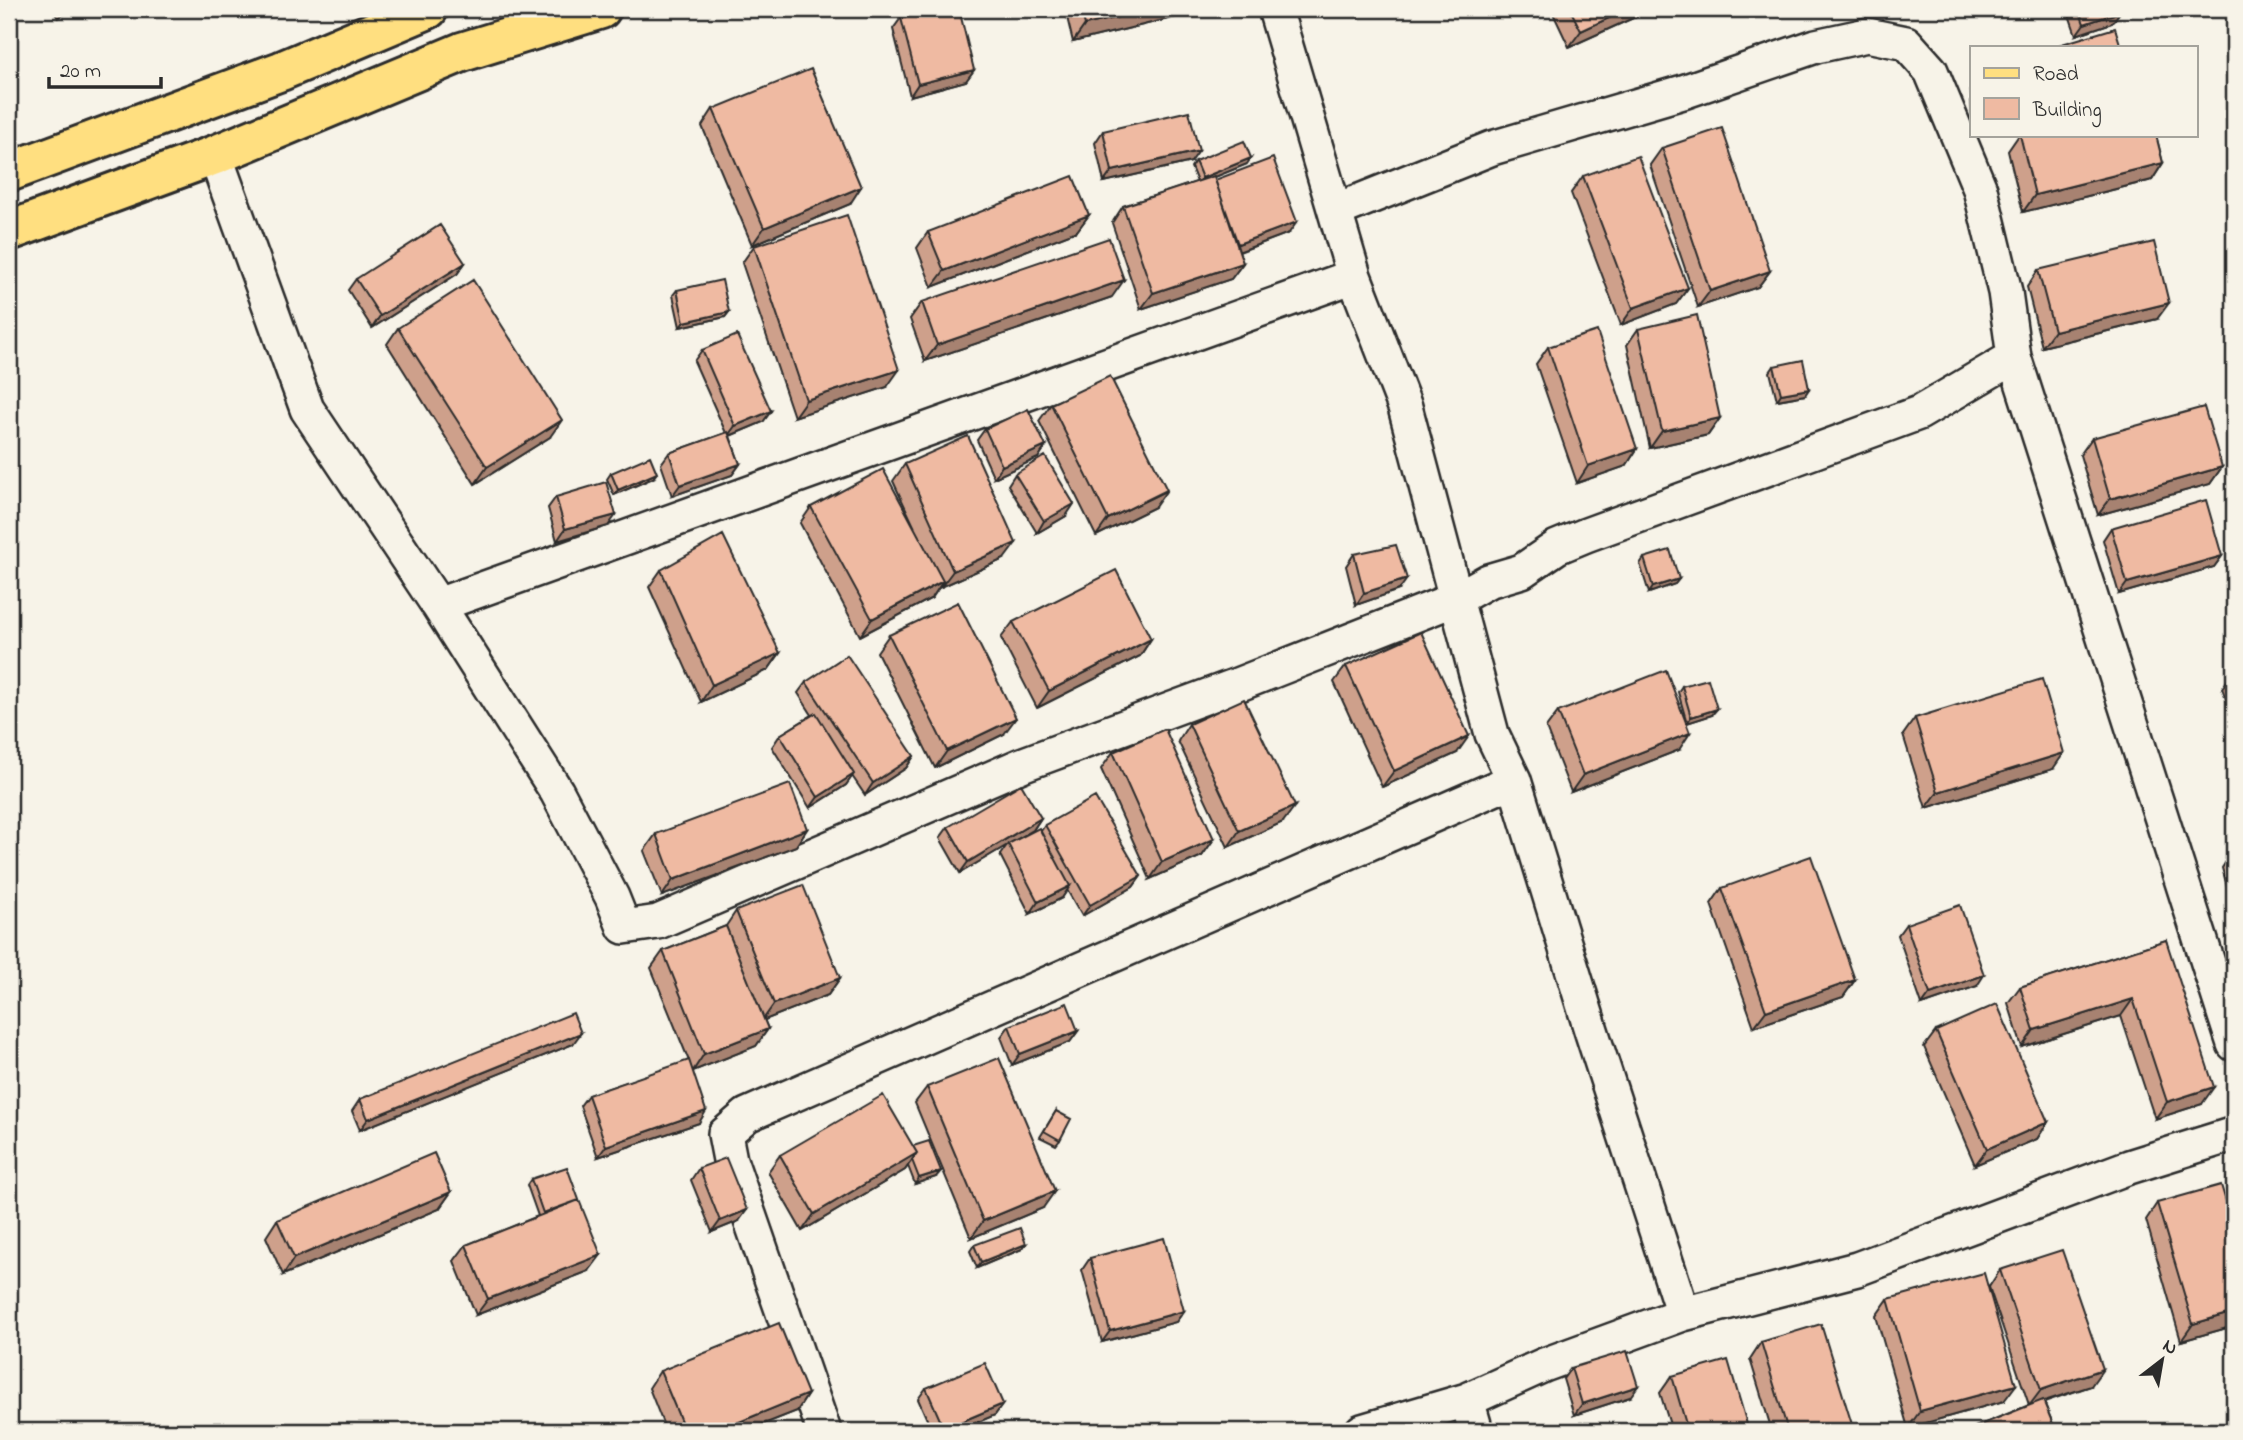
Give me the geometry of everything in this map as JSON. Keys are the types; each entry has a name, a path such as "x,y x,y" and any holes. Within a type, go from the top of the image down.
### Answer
{"main road":[{"path":"9,172 281,71 428,9"},
{"path":"9,231 215,155 462,52 601,9"}],"street":[{"path":"1275,9 1354,276 1405,407 1458,598 1492,734 1514,780 1683,1314"},
{"path":"1335,211 1492,148 1683,92 1816,46 1867,35 1906,43 1931,71 1980,189 2004,292 2014,357 2234,1044"},
{"path":"215,155 307,409 438,605 557,792 612,897 624,927 658,922 1024,764 1237,685 1458,598 1488,582 1522,570 1557,547 1586,535 1919,412 2014,357"},
{"path":"438,605 1354,276"},
{"path":"824,1431 730,1160 725,1134 747,1115 1514,780"},
{"path":"1362,1431 1471,1416 1544,1365 1683,1314 1857,1269 2129,1167 2234,1134"}],"building":[{"path":"940,9 959,9 974,70 918,84 901,18"},
{"path":"1081,9 1152,9 1085,25"},
{"path":"1570,9 1628,9 1581,31"},
{"path":"2079,9 2120,9 2120,12 2084,24"},
{"path":"2115,28 2121,46 2055,46"},
{"path":"811,69 861,187 764,228 713,109"},
{"path":"1189,111 1199,151 1112,171 1103,131"},
{"path":"1722,128 1770,271 1710,291 1662,148"},
{"path":"2020,136 2156,136 2163,163 2035,195"},
{"path":"1244,141 1251,158 1202,178 1195,161"},
{"path":"1638,156 1688,288 1633,308 1583,176"},
{"path":"1273,158 1297,222 1238,244 1215,180"},
{"path":"1073,176 1089,215 944,271 928,232"},
{"path":"1214,176 1243,263 1153,293 1123,206"},
{"path":"847,215 899,370 806,400 754,246"},
{"path":"440,225 465,263 380,316 356,279"},
{"path":"1109,238 1124,280 937,345 922,302"},
{"path":"2154,242 2169,303 2054,331 2038,270"},
{"path":"473,280 562,420 487,467 398,328"},
{"path":"722,280 729,312 684,322 677,290"},
{"path":"1697,315 1720,418 1662,431 1638,329"},
{"path":"1597,331 1637,449 1588,466 1548,347"},
{"path":"737,335 771,411 735,426 702,350"},
{"path":"1803,360 1809,389 1781,394 1774,366"},
{"path":"1110,376 1167,490 1108,519 1051,404"},
{"path":"2204,407 2222,467 2110,499 2092,438"},
{"path":"1028,409 1046,446 1002,466 985,429"},
{"path":"728,432 740,464 680,485 669,453"},
{"path":"968,436 1016,543 953,571 905,464"},
{"path":"650,456 657,473 618,490 611,473"},
{"path":"1045,456 1074,504 1044,521 1015,474"},
{"path":"883,469 943,581 872,619 811,507"},
{"path":"606,482 616,515 565,529 556,497"},
{"path":"2206,500 2222,556 2127,583 2111,528"},
{"path":"723,535 780,653 712,685 661,570"},
{"path":"1396,545 1407,579 1364,593 1354,554"},
{"path":"1670,550 1679,579 1653,587 1644,558"},
{"path":"1116,570 1151,639 1049,691 1013,622"},
{"path":"958,602 1016,718 947,751 889,635"},
{"path":"1421,632 1469,736 1394,771 1346,666"},
{"path":"847,655 914,756 873,783 806,682"},
{"path":"1666,670 1690,733 1583,775 1558,712"},
{"path":"1708,679 1717,709 1691,717 1682,686"},
{"path":"2042,679 2064,753 1938,792 1915,718"},
{"path":"1244,699 1295,806 1239,831 1189,724"},
{"path":"816,713 854,774 818,797 780,735"},
{"path":"1165,729 1214,839 1162,862 1113,752"},
{"path":"790,784 807,829 673,880 656,834"},
{"path":"1021,784 1041,818 968,862 948,827"},
{"path":"1095,797 1141,876 1090,905 1045,825"},
{"path":"1039,828 1070,886 1038,902 1008,844"},
{"path":"1811,856 1855,980 1766,1011 1722,888"},
{"path":"803,885 840,978 774,1004 736,911"},
{"path":"1960,905 1984,975 1930,994 1906,924"},
{"path":"726,926 768,1029 704,1054 663,951"},
{"path":"2166,940 2214,1087 2167,1102 2133,999 2034,1030 2020,987"},
{"path":"1067,1003 1078,1031 1020,1054 1009,1026"},
{"path":"1997,1004 2048,1122 1987,1149 1936,1031"},
{"path":"573,1013 581,1033 368,1119 360,1099"},
{"path":"999,1058 1055,1191 983,1221 927,1087"},
{"path":"689,1060 706,1111 606,1146 588,1095"},
{"path":"883,1095 917,1153 814,1214 780,1155"},
{"path":"1056,1111 1071,1119 1060,1140 1044,1131"},
{"path":"929,1141 941,1171 919,1178 912,1160 917,1153 913,1146"},
{"path":"434,1153 451,1192 294,1258 277,1220"},
{"path":"726,1158 747,1210 720,1221 699,1168"},
{"path":"567,1167 579,1200 543,1213 531,1179"},
{"path":"2221,1185 2234,1228 2234,1312 2193,1324 2157,1203"},
{"path":"579,1200 601,1255 488,1299 466,1245"},
{"path":"1020,1228 1026,1244 981,1262 974,1245"},
{"path":"1164,1238 1184,1311 1110,1331 1090,1258"},
{"path":"2062,1250 2103,1369 2041,1390 2000,1270"},
{"path":"1984,1273 2016,1385 1920,1411 1888,1299"},
{"path":"779,1323 808,1394 717,1431 685,1431 660,1371"},
{"path":"1821,1324 1854,1431 1788,1431 1761,1342"},
{"path":"1627,1351 1638,1386 1582,1404 1571,1368"},
{"path":"1728,1360 1749,1431 1688,1431 1672,1376"},
{"path":"985,1363 1003,1404 944,1429 926,1388"},
{"path":"2043,1400 2055,1429 2050,1431 1977,1431 1975,1427"},
{"path":"1444,1426 1445,1431 1427,1431"}]}
